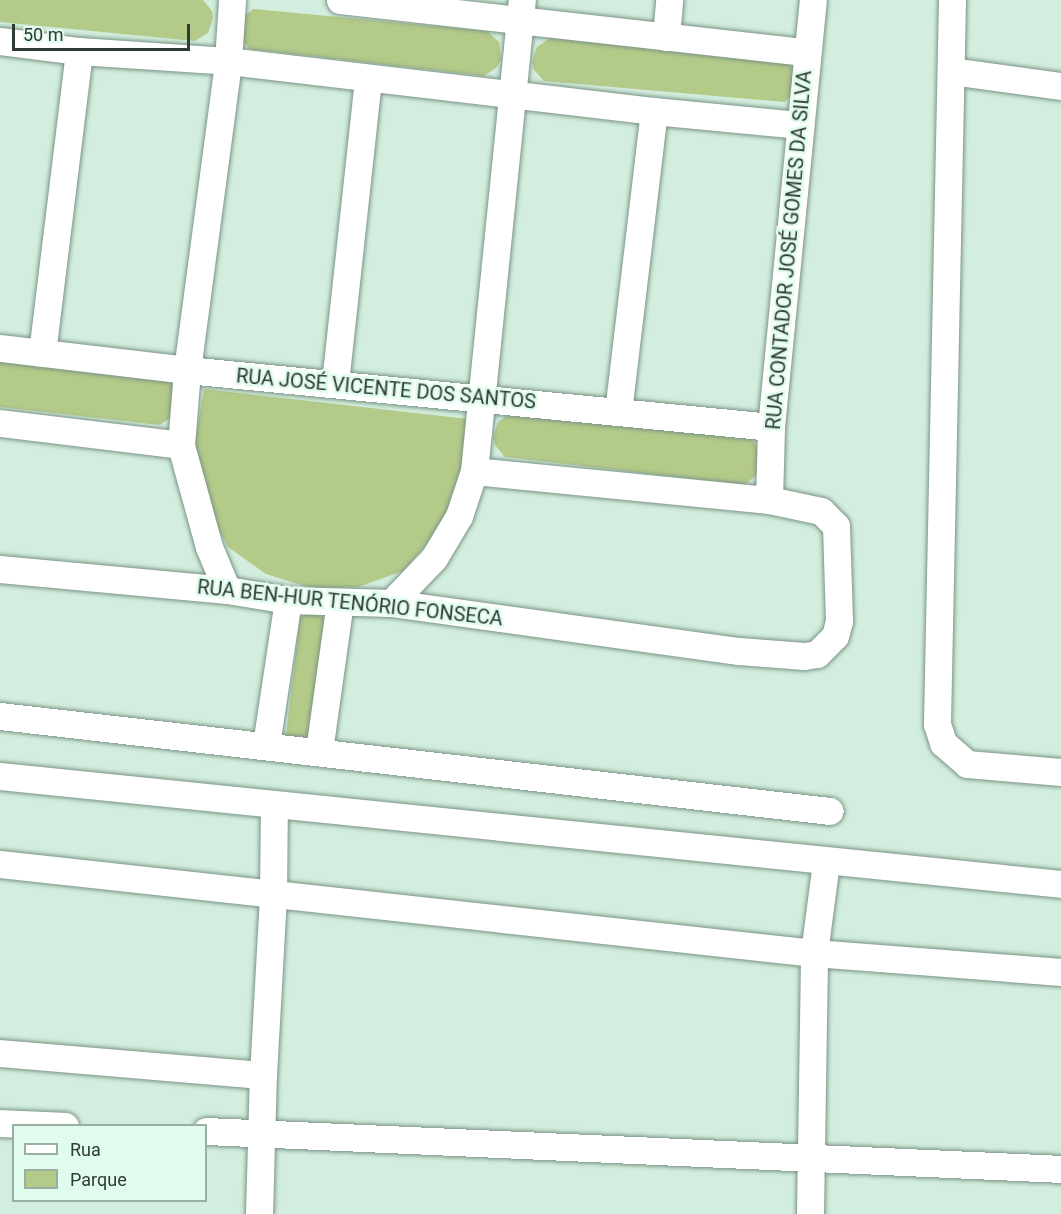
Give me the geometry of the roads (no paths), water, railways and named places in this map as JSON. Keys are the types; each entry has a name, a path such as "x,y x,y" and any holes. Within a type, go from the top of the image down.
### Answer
{"street":[{"path":"226,590 209,547 181,445 187,370 228,61 232,0"},
{"path":"340,0 521,9 666,37 807,52"},
{"path":"666,37 669,0"},
{"name":"RUA CONTADOR JOSÉ GOMES DA SILVA","path":"769,500 771,427 813,0"},
{"path":"952,0 937,724 943,743 967,764 1061,772"},
{"path":"392,603 434,558 459,516 474,471 521,9"},
{"path":"0,41 79,51 228,61 654,111 800,125"},
{"path":"42,353 79,51"},
{"path":"951,71 1061,86"},
{"path":"335,384 368,78"},
{"path":"618,411 654,111"},
{"name":"RUA JOSÉ VICENTE DOS SANTOS","path":"0,348 187,370 771,427"},
{"path":"0,423 181,445"},
{"path":"474,471 769,500"},
{"name":"RUA BEN-HUR TENÓRIO FONSECA","path":"0,569 226,590 288,600 392,603 739,651 804,656 817,654 835,636 839,621 836,526 821,511 769,500"},
{"path":"266,745 288,600"},
{"path":"319,751 340,602"},
{"path":"0,716 830,811"},
{"path":"0,776 826,862 1061,884"},
{"path":"259,1214 262,1075 273,895 274,805"},
{"path":"810,1214 814,953 826,862"},
{"path":"0,864 814,953 1061,972"},
{"path":"0,1053 262,1075"},
{"path":"0,1123 32,1124"},
{"path":"207,1131 1061,1169"}]}
